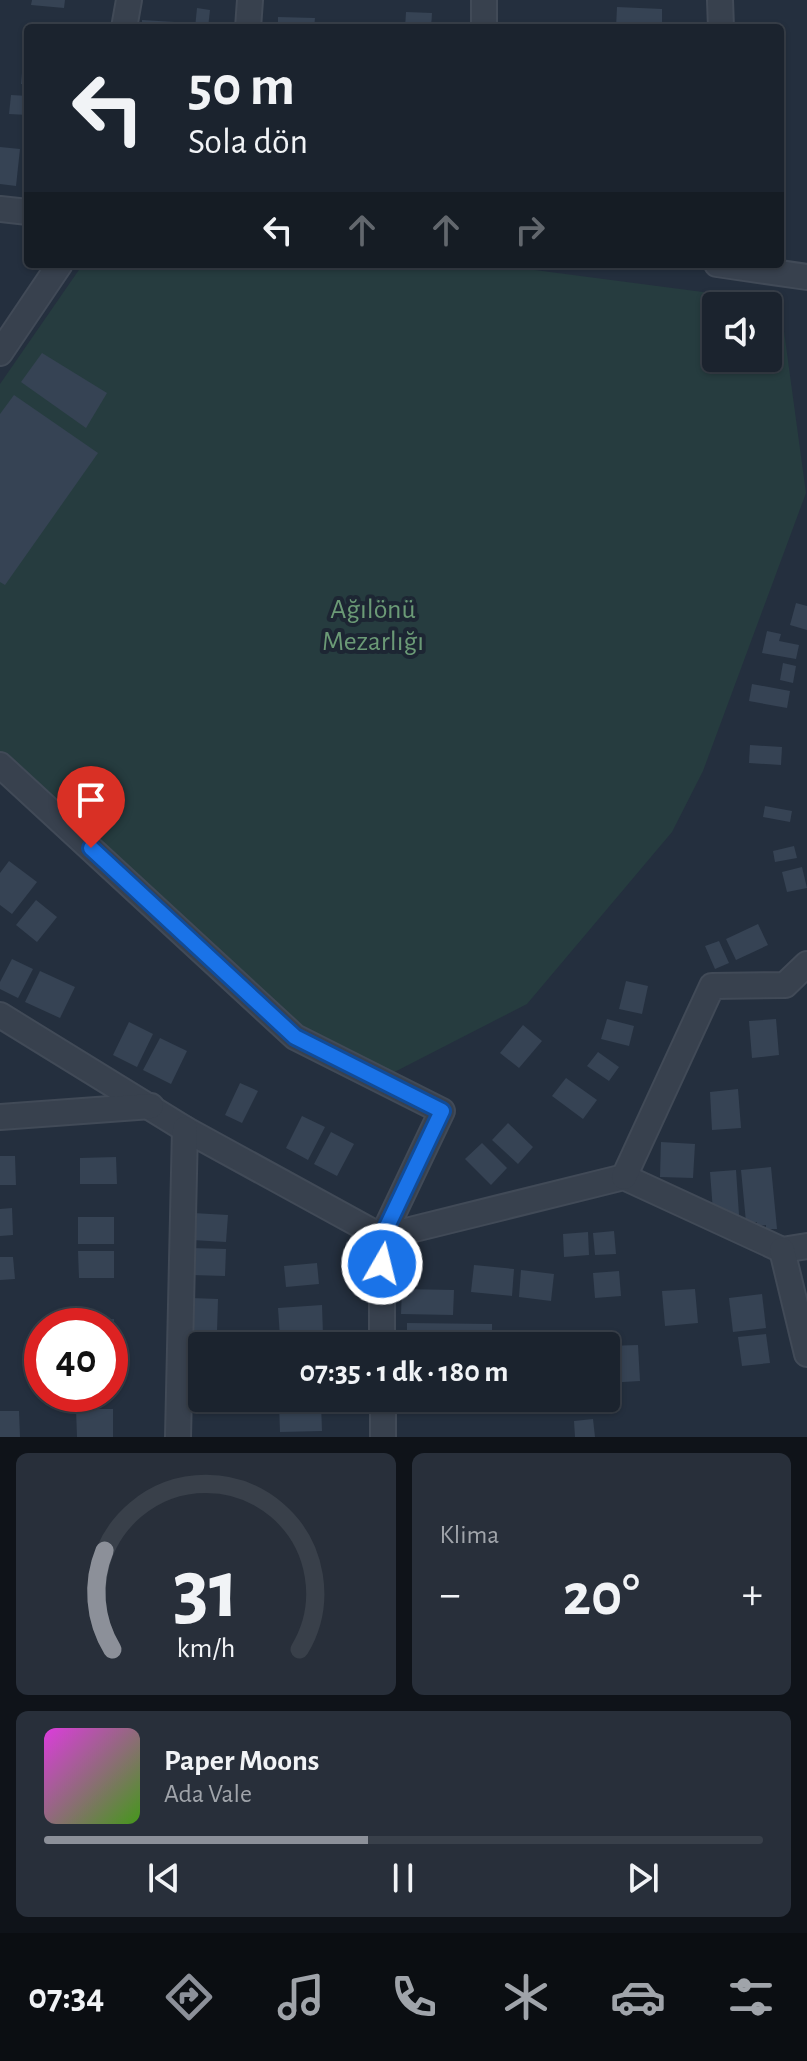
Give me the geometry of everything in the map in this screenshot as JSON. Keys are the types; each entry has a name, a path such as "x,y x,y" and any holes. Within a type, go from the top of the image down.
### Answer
{"street":[{"path":"125,24 129,0"},
{"path":"248,24 250,0"},
{"path":"484,0 484,24"},
{"path":"720,0 721,24"},
{"path":"0,209 24,212"},
{"path":"0,353 57,268"},
{"path":"749,268 807,277"},
{"path":"0,765 295,1037 442,1111 382,1237 382,1332"},
{"path":"624,1177 712,986 796,987 807,964"},
{"path":"0,1015 185,1129 382,1237 624,1177 782,1250 807,1246"},
{"path":"0,1117 151,1106"},
{"path":"178,1437 185,1129"},
{"path":"782,1250 807,1354"},
{"path":"383,1412 383,1437"}],"green space":[{"name":"Ağılönü Mezarlığı","path":"80,268 519,268 703,292 702,372 782,372 782,317 806,493 703,771 672,832 527,1004 373,1083 291,1048 0,765 0,384"}],"building":[{"path":"32,0 65,0 64,8 31,5"},
{"path":"617,7 662,9 662,24 616,24"},
{"path":"197,8 210,10 208,24 195,24"},
{"path":"406,12 432,13 431,24 405,24"},
{"path":"278,17 315,18 314,24 278,24"},
{"path":"142,20 175,22 175,24 142,24"},
{"path":"24,50 24,84 21,84"},
{"path":"11,95 24,96 24,115 9,114"},
{"path":"0,147 20,149 16,186 0,184"},
{"path":"42,353 107,393 86,428 21,382"},
{"path":"14,395 98,453 5,585 0,582 0,414"},
{"path":"796,603 807,606 807,630 790,625"},
{"path":"767,631 781,634 779,641 799,645 796,659 762,653"},
{"path":"783,663 796,666 793,683 780,680"},
{"path":"752,684 790,691 787,708 749,701"},
{"path":"750,745 782,747 781,765 749,763"},
{"path":"765,806 792,811 790,822 763,817"},
{"path":"794,846 797,858 775,862 773,851"},
{"path":"9,861 37,882 12,914 0,905 0,873"},
{"path":"802,867 807,888 787,892 782,872"},
{"path":"36,900 57,917 37,942 16,925"},
{"path":"758,924 768,945 736,960 726,939"},
{"path":"719,941 729,963 715,969 705,946"},
{"path":"12,959 33,969 18,998 0,989 0,982"},
{"path":"40,971 75,987 60,1018 25,1002"},
{"path":"626,981 648,986 642,1014 619,1009"},
{"path":"607,1019 634,1026 629,1046 601,1039"},
{"path":"776,1019 779,1055 752,1058 749,1021"},
{"path":"129,1022 153,1034 137,1067 113,1055"},
{"path":"523,1025 542,1041 519,1068 500,1053"},
{"path":"160,1038 187,1051 171,1084 143,1070"},
{"path":"598,1052 619,1067 609,1081 587,1066"},
{"path":"566,1078 597,1100 583,1119 552,1096"},
{"path":"240,1083 258,1091 242,1123 225,1115"},
{"path":"738,1089 741,1128 712,1130 710,1092"},
{"path":"302,1116 325,1127 308,1160 286,1148"},
{"path":"508,1123 533,1147 518,1164 492,1140"},
{"path":"331,1132 354,1144 337,1176 314,1164"},
{"path":"661,1142 695,1144 693,1178 660,1177"},
{"path":"482,1143 507,1168 491,1185 465,1159"},
{"path":"0,1156 15,1156 16,1185 0,1185"},
{"path":"116,1157 117,1184 80,1184 80,1158"},
{"path":"771,1167 777,1229 757,1226 757,1222 746,1222 741,1170"},
{"path":"736,1170 739,1215 727,1216 726,1210 713,1211 710,1172"},
{"path":"12,1208 13,1235 0,1236 0,1209"},
{"path":"193,1213 228,1215 226,1242 192,1240"},
{"path":"78,1217 114,1217 114,1244 78,1244"},
{"path":"614,1231 616,1254 595,1255 593,1233"},
{"path":"588,1232 589,1255 564,1257 563,1234"},
{"path":"191,1248 226,1249 225,1276 191,1275"},
{"path":"78,1251 114,1251 114,1278 79,1278"},
{"path":"0,1257 13,1257 15,1279 0,1280"},
{"path":"317,1263 319,1284 286,1287 284,1266"},
{"path":"474,1265 514,1269 512,1296 471,1292"},
{"path":"521,1270 554,1274 551,1301 519,1297"},
{"path":"619,1271 621,1296 595,1298 593,1273"},
{"path":"402,1289 454,1290 453,1315 401,1314"},
{"path":"695,1289 698,1323 665,1326 662,1291"},
{"path":"762,1294 766,1328 733,1332 729,1298"},
{"path":"191,1298 218,1299 217,1332 191,1332"},
{"path":"322,1305 323,1332 280,1332 278,1308"},
{"path":"407,1323 492,1324 492,1332 407,1332"},
{"path":"766,1334 770,1363 742,1366 738,1337"},
{"path":"638,1345 640,1381 620,1382 620,1346"},
{"path":"0,1411 19,1411 20,1437 0,1437"},
{"path":"76,1412 113,1412 113,1437 77,1437"},
{"path":"279,1412 321,1412 322,1431 280,1432"},
{"path":"593,1419 595,1437 575,1437 574,1421"}],"route":[{"path":"91,848 295,1037 442,1111 382,1237 382,1264"}]}
